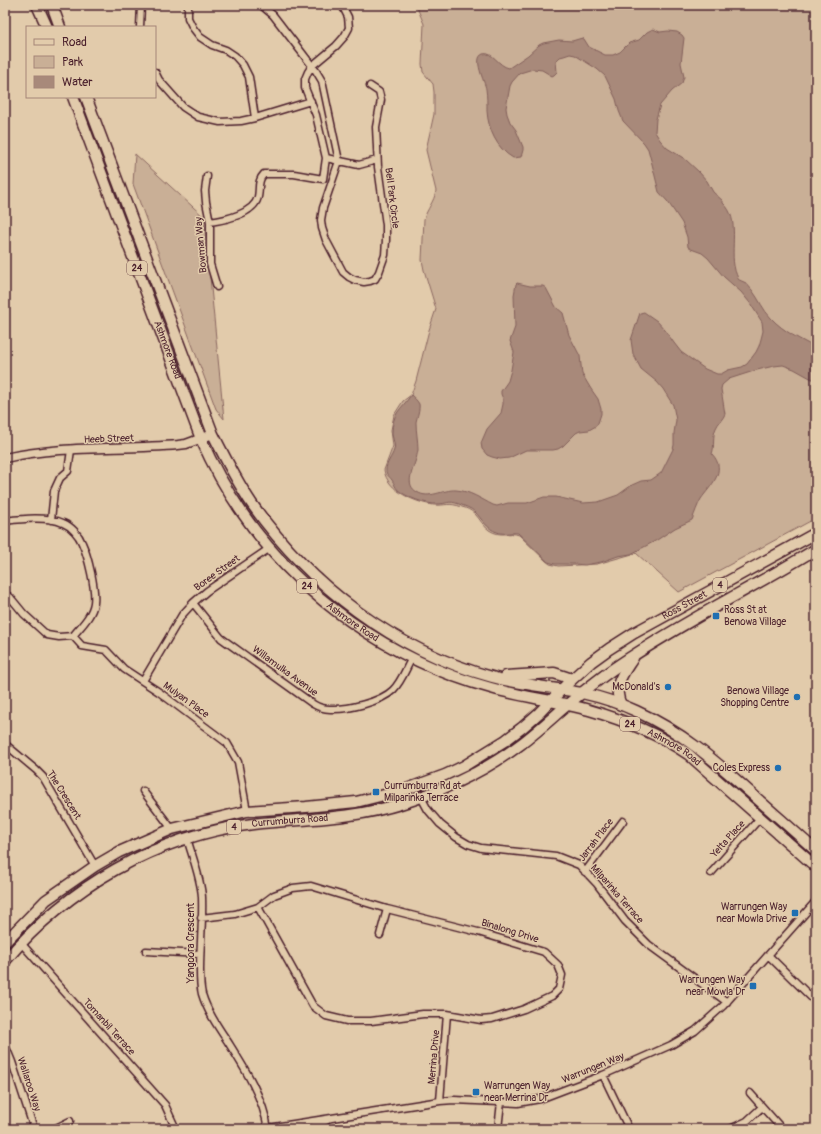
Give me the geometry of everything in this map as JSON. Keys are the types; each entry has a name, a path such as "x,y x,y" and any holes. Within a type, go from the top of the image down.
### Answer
{"main road":[{"path":"37,5 47,26"},
{"path":"52,5 60,26"},
{"name":"Ashmore Road","path":"73,98 200,439 225,486 242,512 270,548 309,588 350,621 380,642 412,658 447,674 479,684 589,710 650,732 669,741 688,754 816,867"},
{"name":"Ashmore Road","path":"86,98 213,434 236,478 252,504 280,540 337,596 363,616 405,642 453,664 492,677 522,684 582,693 621,705 679,734 703,751 816,851"},
{"name":"Ross Street","path":"561,690 603,654 634,633 816,533"},
{"name":"Ross Street","path":"582,693 617,666 637,653 816,549"},
{"path":"621,705 618,696 618,683 637,653"},
{"path":"492,677 552,673 572,679"},
{"name":"Currumburra Road","path":"5,942 46,900 118,852 172,829 247,811 356,802 418,786 464,766 501,744 523,727 561,690"},
{"name":"Currumburra Road","path":"5,961 21,943 59,907 99,879 140,857 187,838 216,830 252,824 325,818 363,813 405,803 466,778 508,754 582,693"}],"street":[{"path":"140,26 142,5"},
{"path":"188,5 188,18 200,37 212,45 226,50 235,56 243,65 249,77 255,118"},
{"path":"261,5 273,15 316,70 322,81 339,162"},
{"path":"210,222 229,218 250,208 258,198 259,182 264,174 294,174 323,179 326,158 316,116 305,88 305,79 312,66 336,46 344,37 349,28 348,17 341,5"},
{"path":"156,74 159,80 183,108 198,117 220,122 241,121 255,118 311,101"},
{"name":"Bell Park Circle","path":"339,162 323,208 321,220 322,228 326,240 343,272 355,280 364,282 370,281 375,279 383,262 386,240 384,206 380,190 376,127 381,100 379,92 370,86"},
{"path":"326,158 339,162 359,165 378,160"},
{"name":"Bowman Way","path":"207,176 206,196 210,222 210,264 217,287"},
{"name":"Heeb Street","path":"5,458 32,453 71,450 178,445 186,444 213,434"},
{"path":"51,520 54,491 60,478 68,472 71,450"},
{"path":"5,521 51,520 63,523 74,531 81,542 87,558 94,590 94,603 90,614 73,636 59,637 47,635 24,614 10,597 5,594"},
{"name":"Boree Street","path":"143,681 182,615 193,603 207,591 270,548"},
{"name":"Willamulka Avenue","path":"193,603 221,638 313,704 324,709 338,709 357,706 378,700 385,696 397,686 412,658"},
{"name":"Mulyan Place","path":"73,636 82,646 106,650 124,669 143,681 227,743 238,762 247,811"},
{"name":"The Crescent","path":"5,744 43,777 95,866"},
{"path":"143,792 172,829"},
{"name":"Milparinka Terrace","path":"421,797 428,810 440,824 456,837 468,844 480,848 556,856 579,866 596,884 625,921 649,945 727,1002"},
{"name":"Yelta Place","path":"711,873 760,818"},
{"name":"Jarrah Place","path":"585,872 623,821"},
{"name":"Yangoora Crescent","path":"187,838 202,896 200,954 202,993 208,1008 256,1089 268,1128"},
{"name":"Binalong Drive","path":"201,918 234,914 258,907 274,895 293,888 311,886 387,909 478,932 544,952 558,965 562,976 559,989 552,996 524,1009 492,1019 481,1020 447,1014 423,1014 371,1021 347,1021 326,1016 313,1006 258,907"},
{"name":"Warrungen Way","path":"268,1128 440,1101 454,1100 518,1103 540,1099 603,1075 671,1045 695,1031 727,1002 816,901"},
{"path":"380,935 387,909"},
{"name":"Tomanbil Terrace","path":"21,943 165,1104 176,1129"},
{"path":"146,951 200,954"},
{"path":"768,955 816,1002"},
{"name":"Merrina Drive","path":"440,1101 447,1014"},
{"name":"Wallaroo Way","path":"5,1045 34,1129"},
{"path":"603,1075 629,1129"},
{"path":"750,1093 782,1129"},
{"path":"498,1129 501,1102"},
{"path":"730,1129 747,1121 762,1107"},
{"path":"310,1129 333,1117"},
{"path":"54,1129 70,1121"}],"green space":[{"path":"416,5 816,5 816,518 679,592 636,553 597,564 558,566 550,564 519,535 497,534 493,532 483,524 472,511 464,507 450,504 434,505 419,502 403,495 391,484 386,477 384,470 393,446 391,430 394,415 403,401 411,395 436,309 422,260 424,219 434,199 436,191 426,150 434,114 434,92 433,84 423,72 424,24"},
{"path":"135,154 204,217 224,419 216,409 133,184"}],"water":[{"path":"653,29 660,32 677,32 684,38 681,63 684,77 682,83 672,91 660,105 656,119 655,132 667,148 685,159 699,172 707,181 713,192 723,201 732,217 734,262 738,279 748,285 766,312 776,323 792,335 816,348 816,379 812,379 783,365 757,370 729,379 722,385 721,389 725,414 717,426 714,434 712,454 718,466 718,472 713,484 701,499 692,520 675,528 631,554 585,565 555,564 548,562 518,533 500,533 493,531 475,512 469,508 452,502 433,504 423,502 398,490 386,472 386,467 394,448 392,426 395,416 411,395 419,404 419,411 416,422 418,450 410,482 413,489 422,494 431,495 456,490 471,494 497,506 508,503 527,503 544,497 556,497 583,503 598,502 618,495 632,485 641,481 651,480 661,473 674,445 676,420 673,405 657,382 641,369 633,354 631,340 640,313 644,312 657,321 681,352 705,369 717,374 742,367 747,364 756,352 763,331 762,322 741,292 724,277 708,258 702,253 688,247 687,237 682,223 668,202 659,192 648,149 623,121 616,99 605,76 597,69 575,55 570,54 560,57 556,61 557,72 552,76 542,70 533,69 520,73 512,82 506,108 510,122 516,130 523,147 521,157 513,158 502,149 494,138 489,125 486,89 479,65 480,56 483,54 490,55 502,65 509,68 543,43 559,40 572,41 582,38 589,47 605,55 613,55 620,52 629,43 639,40 647,32"},
{"path":"517,283 530,286 543,286 546,288 556,307 563,313 569,335 580,356 582,374 598,399 601,414 596,426 589,430 576,433 558,449 526,450 509,458 500,459 487,455 482,449 481,443 487,429 501,413 503,399 501,391 508,381 511,370 514,352 510,341 515,327 514,295"}],"place":[{"name":"Ross St at Benowa Village","path":"716,616"},
{"name":"McDonald's","path":"668,687"},
{"name":"Benowa Village Shopping Centre","path":"797,697"},
{"name":"Coles Express","path":"778,768"},
{"name":"Currumburra Rd at Milparinka Terrace","path":"376,792"},
{"name":"Warrungen Way near Mowla Drive","path":"795,913"},
{"name":"Warrungen Way near Mowla Dr","path":"753,986"},
{"name":"Warrungen Way near Merrina Dr","path":"476,1092"}]}
